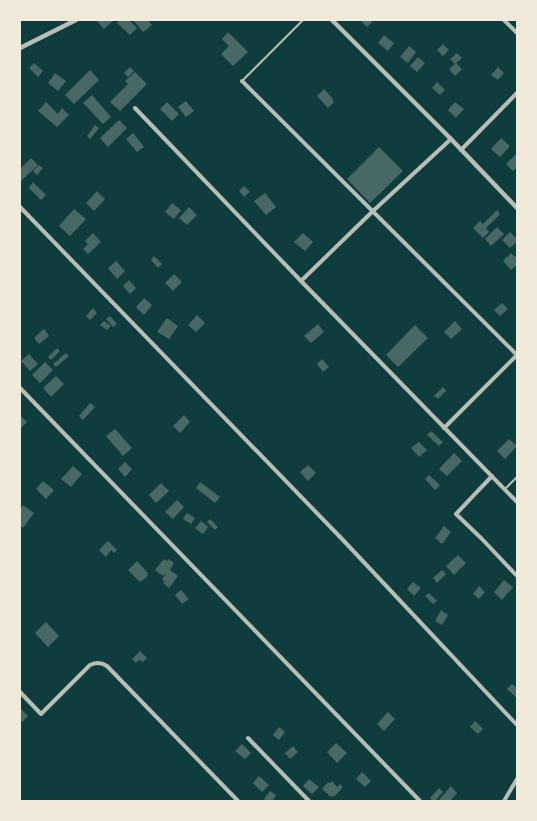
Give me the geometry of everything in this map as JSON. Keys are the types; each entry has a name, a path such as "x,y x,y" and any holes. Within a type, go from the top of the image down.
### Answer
{"street":[{"path":"20,48 76,20"},
{"path":"332,20 517,208"},
{"path":"504,20 517,33"},
{"path":"242,81 517,355 444,428"},
{"path":"461,150 517,93"},
{"path":"134,108 517,502"},
{"path":"301,281 451,139"},
{"path":"20,207 343,540 517,726"},
{"path":"20,388 420,801"},
{"path":"492,476 456,514 517,576"},
{"path":"20,692 41,714 90,665 101,662 238,801"},
{"path":"248,738 309,801"},
{"path":"504,801 517,779"}],"lane":[{"path":"242,81 303,20"},
{"path":"505,489 517,477"}],"building":[{"path":"96,20 114,20 104,29"},
{"path":"120,20 129,20 137,28 130,35 117,23"},
{"path":"133,20 148,20 152,25 143,32"},
{"path":"360,20 370,20 372,22 367,27"},
{"path":"228,32 248,52 233,66 221,54 229,46 222,39"},
{"path":"384,35 394,43 388,51 378,43"},
{"path":"443,44 449,50 443,56 437,50"},
{"path":"409,46 416,52 408,63 400,57"},
{"path":"457,53 462,58 456,63 462,69 455,76 449,69 455,64 450,59"},
{"path":"418,57 425,63 417,72 410,66"},
{"path":"34,63 43,71 38,77 29,68"},
{"path":"130,67 134,71 128,77 124,73"},
{"path":"498,67 504,73 498,80 491,75"},
{"path":"90,70 99,80 74,104 65,95"},
{"path":"135,72 147,84 120,111 110,102 128,84 125,81"},
{"path":"55,73 66,81 58,91 48,83"},
{"path":"437,82 445,90 440,95 432,88"},
{"path":"324,89 334,102 328,108 317,96"},
{"path":"92,95 111,117 103,124 83,103"},
{"path":"186,101 194,111 186,117 178,107"},
{"path":"46,102 58,114 62,108 69,115 57,127 38,111"},
{"path":"167,102 179,114 172,121 160,109"},
{"path":"455,102 464,109 456,118 448,110"},
{"path":"119,120 127,128 108,147 100,138"},
{"path":"95,125 99,128 90,139 87,136"},
{"path":"133,133 144,147 137,152 126,139"},
{"path":"501,138 510,146 500,157 491,149"},
{"path":"379,147 403,171 370,203 347,179"},
{"path":"517,153 517,169 513,171 506,164"},
{"path":"31,158 38,165 20,182 20,169"},
{"path":"39,165 43,168 37,175 33,171"},
{"path":"33,182 46,195 41,200 29,188"},
{"path":"244,186 250,192 244,197 239,191"},
{"path":"97,191 105,199 94,211 86,203"},
{"path":"265,193 276,207 266,215 254,201"},
{"path":"172,203 181,210 174,219 165,212"},
{"path":"189,207 197,215 187,225 179,218"},
{"path":"74,209 86,219 70,236 59,226"},
{"path":"497,210 500,214 486,228 489,232 483,238 473,228 480,221 483,224"},
{"path":"497,227 504,234 491,246 485,239"},
{"path":"510,232 517,239 517,242 510,248 502,240"},
{"path":"93,233 101,242 88,254 83,249 88,244 85,241"},
{"path":"303,233 313,242 305,251 294,242"},
{"path":"511,253 515,257 517,255 517,265 511,270 503,261"},
{"path":"154,256 162,264 158,268 151,260"},
{"path":"116,261 125,271 117,279 108,268"},
{"path":"174,274 182,282 173,291 165,283"},
{"path":"129,280 136,288 130,294 123,286"},
{"path":"144,298 152,305 144,315 136,307"},
{"path":"502,303 508,309 500,316 494,310"},
{"path":"93,308 97,313 90,320 86,316"},
{"path":"197,315 205,323 196,332 188,325"},
{"path":"110,316 117,324 113,327 106,319"},
{"path":"167,318 178,326 169,339 157,332"},
{"path":"104,321 111,326 107,330 100,325"},
{"path":"455,321 462,329 451,339 444,332"},
{"path":"318,324 324,332 311,343 304,336"},
{"path":"415,325 428,338 398,367 386,355"},
{"path":"44,329 49,336 39,344 34,338"},
{"path":"57,348 60,351 51,360 48,357"},
{"path":"66,353 69,356 56,367 53,364"},
{"path":"29,354 38,364 30,371 21,361"},
{"path":"322,359 329,367 323,372 317,364"},
{"path":"45,362 53,370 40,383 32,375"},
{"path":"56,376 64,384 51,397 43,388"},
{"path":"443,387 446,391 438,399 434,396"},
{"path":"90,403 95,407 83,420 79,416"},
{"path":"20,415 27,422 20,429"},
{"path":"184,415 190,422 180,433 173,426"},
{"path":"115,429 132,448 123,456 106,436"},
{"path":"431,431 443,442 439,446 427,435"},
{"path":"509,439 517,446 505,459 497,451"},
{"path":"419,442 427,450 419,457 411,448"},
{"path":"454,453 462,461 447,476 439,469"},
{"path":"125,462 132,469 125,477 118,469"},
{"path":"308,465 316,473 308,481 300,472"},
{"path":"73,466 82,474 71,487 61,479"},
{"path":"429,475 440,485 435,490 425,479"},
{"path":"43,481 54,490 46,499 36,489"},
{"path":"200,482 220,497 215,503 196,488"},
{"path":"161,483 169,491 156,503 149,495"},
{"path":"177,500 184,507 173,519 165,512"},
{"path":"23,505 34,513 23,528 20,525 20,509"},
{"path":"187,513 195,518 191,524 183,519"},
{"path":"210,519 218,527 215,530 207,522"},
{"path":"201,521 208,527 203,534 195,528"},
{"path":"444,526 451,532 442,544 435,538"},
{"path":"108,541 117,550 114,553 111,550 106,557 99,550"},
{"path":"458,555 466,563 454,575 446,566"},
{"path":"164,559 167,561 169,559 174,563 170,570 178,576 169,588 163,583 165,582 162,579 166,574 163,576 155,570"},
{"path":"137,561 148,573 148,576 140,582 128,570"},
{"path":"442,570 446,574 437,583 433,578"},
{"path":"504,580 513,587 502,600 494,592"},
{"path":"413,582 421,588 414,596 407,589"},
{"path":"479,586 485,592 479,599 473,594"},
{"path":"181,590 189,599 182,604 175,595"},
{"path":"429,593 437,601 433,604 425,596"},
{"path":"441,610 448,615 442,625 435,621"},
{"path":"46,622 59,636 48,647 35,633"},
{"path":"140,651 147,658 143,662 139,660 136,663 132,659"},
{"path":"512,684 517,688 517,698 507,689"},
{"path":"21,709 28,716 22,722 20,720"},
{"path":"388,712 395,719 384,731 377,724"},
{"path":"475,721 483,729 478,734 470,727"},
{"path":"279,727 285,732 279,740 273,735"},
{"path":"336,743 347,753 337,763 327,752"},
{"path":"242,744 251,753 245,759 235,751"},
{"path":"293,746 298,752 290,759 285,753"},
{"path":"362,772 371,781 365,787 356,779"},
{"path":"259,776 269,785 262,792 253,783"},
{"path":"309,779 319,787 312,794 303,786"},
{"path":"332,781 337,787 340,784 343,787 334,797 331,797 322,789 328,782"},
{"path":"451,786 457,793 450,801 440,801 439,800"},
{"path":"439,788 443,792 433,801 430,798"},
{"path":"270,791 276,795 272,801 267,801 264,799"}]}
